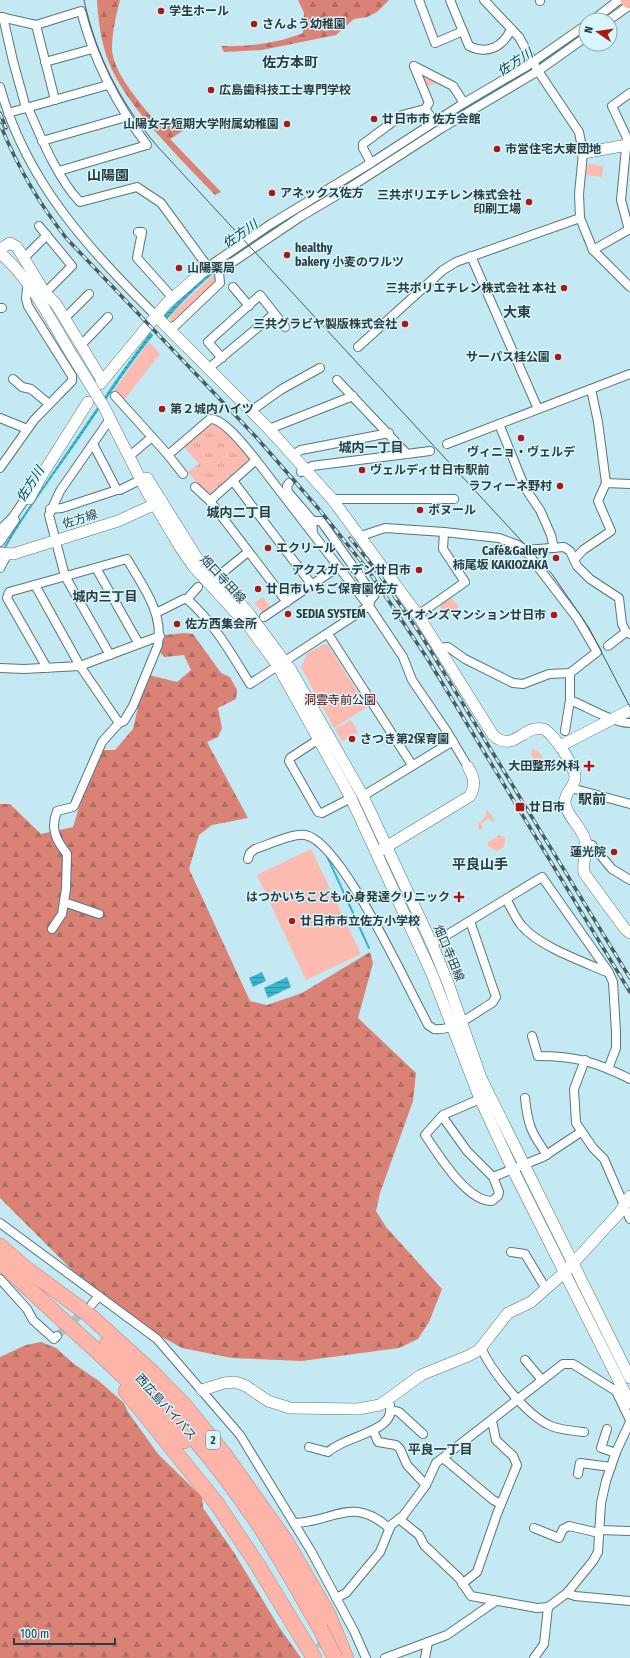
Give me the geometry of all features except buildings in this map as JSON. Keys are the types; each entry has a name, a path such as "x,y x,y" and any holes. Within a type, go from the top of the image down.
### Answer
{"highway":[{"name":"西広島バイパス","path":"0,1246 22,1274"},
{"name":"西広島バイパス","path":"0,1261 22,1274 93,1330 178,1418 217,1466 255,1519 315,1630 335,1658"},
{"name":"2","path":"22,1274 134,1400 218,1504 258,1564 314,1658"},
{"name":"2","path":"22,1274 88,1314 153,1373 185,1406 224,1454 285,1540 328,1614 346,1658"},
{"name":"西広島バイパス","path":"315,1630 324,1658"}],"street":[{"path":"419,0 435,43 463,31"},
{"path":"450,0 469,46 476,50 492,50 502,44 511,29"},
{"path":"484,0 519,37 538,71 579,132 584,153 579,194 580,218 593,250 630,287"},
{"path":"603,12 619,0"},
{"path":"618,14 630,5"},
{"path":"59,171 147,145 126,117 108,85 92,49 81,11 36,25 1,17 26,108 29,110 42,140 69,190 80,202 137,187 155,197 162,203 213,266"},
{"path":"36,25 55,100"},
{"path":"0,249 7,244 12,243 17,247 45,293 56,304 101,382 163,322 172,297 262,229 349,188 442,128 538,71 578,33"},
{"path":"163,322 176,325 220,284 219,272 228,264 371,163 464,103 533,62 578,41"},
{"path":"45,62 92,49"},
{"path":"371,163 363,148 365,142 402,116 425,109 429,103 414,66 453,86 464,103"},
{"path":"8,113 108,85"},
{"path":"0,87 8,113 30,163 60,211 93,251 269,429 292,454 303,470 332,499 361,536 418,615 495,737 504,741 511,741 532,730 541,729 552,734 575,773 574,782 566,797 566,807 583,834 586,843 583,868 584,873 625,929 630,933"},
{"path":"593,250 629,230 621,200 628,144 627,138 612,106 630,93"},
{"path":"425,109 435,122"},
{"path":"42,140 126,117"},
{"path":"584,153 628,144"},
{"path":"358,347 443,270 456,262 580,218"},
{"path":"39,226 72,266 45,293"},
{"path":"138,232 142,232 137,258 172,297"},
{"path":"24,258 47,235"},
{"path":"0,253 10,262 26,283 56,330 72,376 72,381 49,404 3,458 0,468"},
{"path":"472,256 538,409"},
{"path":"0,261 27,289 56,330"},
{"path":"213,266 228,264"},
{"path":"233,288 249,306"},
{"path":"27,289 26,298 28,306 104,407 132,454 158,503"},
{"path":"64,318 89,294"},
{"path":"222,358 208,342 260,295 284,327"},
{"path":"209,368 274,314"},
{"path":"82,348 108,317"},
{"path":"251,411 282,389 320,368"},
{"path":"447,444 630,374"},
{"path":"13,379 22,387 31,389 49,404"},
{"path":"337,380 389,433 407,454"},
{"path":"574,560 583,550 611,531 598,501 606,483 598,422 591,389"},
{"path":"115,396 183,474"},
{"path":"269,429 353,396"},
{"path":"0,542 29,499 88,402"},
{"path":"104,407 158,503 192,551 255,620 282,664 318,738 351,798 456,1023 480,1099 518,1166 565,1272 630,1402"},
{"path":"0,418 27,429"},
{"path":"110,419 60,491 50,509 49,515 65,576 110,656"},
{"path":"168,455 210,419 215,419 227,428 256,460 369,606 405,659 414,684 453,741 468,767 474,780 474,785 470,796 377,853"},
{"path":"499,424 525,488 540,510 551,536 554,548"},
{"path":"292,454 301,450 389,433"},
{"path":"132,454 152,437"},
{"path":"93,444 117,490"},
{"path":"303,470 430,451"},
{"path":"210,501 256,460"},
{"path":"0,530 12,518 45,471"},
{"path":"233,481 312,585"},
{"path":"50,509 62,508 120,490 136,482"},
{"path":"289,483 287,486 288,492 313,521 313,534"},
{"path":"606,483 630,484"},
{"path":"195,487 210,501 287,602"},
{"path":"332,499 454,499"},
{"name":"佐方線","path":"6,554 55,541 118,521 158,503"},
{"name":"畑口寺田線","path":"158,503 186,557 241,616 282,664 363,796 432,944 456,1023 518,1166 574,1263 630,1378"},
{"path":"187,599 204,614 216,630 250,684 369,606 371,598 374,596 321,521 313,521"},
{"path":"361,536 385,528 499,538 518,545 525,550 577,618 598,652 570,673 549,674 524,684 513,683 465,659 448,647 439,648"},
{"path":"418,615 465,582 443,549 444,532"},
{"path":"326,550 336,542"},
{"path":"525,550 564,547 570,551 577,566 590,579 619,598 622,624 628,633 608,646"},
{"path":"216,578 248,552"},
{"path":"0,568 6,554"},
{"path":"46,668 4,593 127,559 156,613 160,636 154,657 133,706 124,721 119,723 102,742 76,804 73,807 57,811 55,816 54,829 56,841 67,854 62,914 52,929"},
{"path":"264,617 338,567"},
{"path":"96,568 139,644"},
{"path":"35,585 80,666 119,723"},
{"path":"156,613 184,599 187,599 198,587"},
{"path":"328,634 412,765"},
{"path":"0,668 24,669 80,666 160,636"},
{"path":"565,731 570,700 570,673"},
{"path":"570,700 612,719 623,723 630,723"},
{"path":"560,746 630,710"},
{"path":"318,738 290,758 289,761 318,812 322,813 351,798"},
{"path":"363,796 453,741"},
{"path":"571,788 630,804"},
{"path":"248,859 250,853 255,849 295,835 304,834 316,841 339,864 364,902 428,1025 437,1029 456,1023 492,1003 496,997 470,921"},
{"path":"586,843 592,845 612,868 630,880"},
{"path":"432,944 542,876 609,973 613,982 616,1048 608,1070"},
{"path":"506,899 521,925 528,931 561,952 609,973"},
{"path":"64,902 99,914"},
{"path":"532,1036 538,1056 572,1057 585,1060 630,1079"},
{"path":"585,1060 575,1082 575,1119 581,1132 604,1158 627,1200 630,1219"},
{"path":"525,1098 527,1118 532,1133 547,1155"},
{"path":"442,1116 466,1151 493,1177 499,1192 498,1196 492,1200 487,1200 464,1186 453,1175 425,1135 442,1116 480,1099"},
{"path":"493,1177 547,1155 581,1132"},
{"path":"202,1390 224,1383 235,1382 246,1386 275,1404 298,1408 365,1408 390,1405 421,1375 468,1356 481,1348 508,1313 531,1302 574,1263 627,1200"},
{"path":"0,1223 158,1339 240,1435 311,1551 344,1612 366,1658"},
{"path":"511,1252 526,1254 546,1289"},
{"path":"0,1279 28,1309 33,1320 54,1339 57,1336"},
{"path":"92,1304 99,1296"},
{"path":"481,1348 517,1399 536,1418 551,1426 584,1432"},
{"path":"525,1360 542,1380"},
{"path":"336,1598 350,1588 380,1552 389,1528 399,1519 426,1485 436,1463 492,1421 517,1399 563,1364 573,1364 616,1391 630,1421 611,1467 601,1503 598,1552 593,1562 567,1593 548,1607 537,1608 471,1596 462,1584 424,1544 419,1535 399,1519"},
{"path":"309,1447 328,1452 338,1444 374,1430 389,1421 390,1405"},
{"path":"390,1405 423,1430"},
{"path":"462,1584 477,1572 501,1504 517,1465 513,1456 496,1440 492,1421"},
{"path":"607,1429 601,1448 616,1453"},
{"path":"374,1430 378,1442 396,1445 400,1449 407,1465 426,1485"},
{"path":"443,1458 493,1500 501,1504"},
{"path":"578,1474 580,1459 611,1467"},
{"path":"294,1524 311,1523 356,1510 369,1514 389,1528"},
{"path":"534,1528 559,1538 563,1529 569,1526 599,1532 630,1531"},
{"path":"567,1593 575,1596 630,1601"},
{"path":"385,1658 447,1635 496,1601"},
{"path":"534,1658 544,1644 548,1607"},
{"path":"335,1620 344,1612"},
{"path":"424,1658 428,1642"}],"green space":[{"path":"97,0 120,0 113,30 113,58 117,68 134,96 154,120 184,119 194,124 170,139 221,192 215,195 155,131 127,95 116,77 103,45"},
{"path":"298,0 389,0 377,12 367,17 354,19 336,35 262,50 224,52 221,46 263,44 303,33 304,13"},
{"path":"420,74 436,79 435,82 437,83 426,87"},
{"path":"588,164 603,166 602,177 585,175"},
{"path":"215,274 217,283 172,323 169,316"},
{"path":"149,342 160,354 124,400 114,390"},
{"path":"209,424 221,427 226,431 249,456 250,461 209,497 188,472 199,464 184,447"},
{"path":"450,596 459,607 449,615 439,605"},
{"path":"263,597 272,609 264,614 254,603"},
{"path":"184,633 193,634 221,673 230,677 237,690 236,699 218,708 222,728 218,737 207,742 248,818 212,825 199,835 189,869 250,1001 267,1005 302,993 370,952 373,963 358,1018 416,1073 413,1101 380,1193 376,1211 386,1227 442,1289 429,1322 418,1339 399,1348 302,1361 232,1358 182,1348 135,1322 77,1275 0,1198 0,804 10,804 41,834 73,827 101,750 115,750 133,729 138,707 149,675 177,682 191,670 184,655 164,657 160,652 165,635"},
{"name":"洞雲寺前公園","path":"324,644 328,645 367,707 334,728 301,667 307,654"},
{"path":"351,720 358,732 342,741 335,729"},
{"path":"532,750 538,751 547,763 538,768 531,754"},
{"path":"487,810 495,820 492,822 489,818 481,824 483,828 479,830 478,824 485,817"},
{"path":"500,835 505,838 504,847 497,851 488,846 488,842"},
{"path":"311,849 361,954 306,980 257,875"},
{"path":"41,1342 56,1348 74,1364 99,1381 124,1403 128,1412 158,1454 202,1497 203,1508 233,1551 279,1627 301,1658 0,1658 0,1357 26,1345"}],"water":[{"path":"578,34 578,39 529,73 230,261 207,279 166,320 129,367 28,512 0,558 0,554 16,526 120,374 157,323 195,283 255,238"},
{"path":"262,972 266,981 253,987 249,978"},
{"path":"287,977 291,987 268,998 264,988"}],"pier":[{"path":"157,323 162,328 154,336 149,331"}],"waterway":[{"path":"327,856 369,948"}],"tunnel":[{"path":"289,483 301,473"},
{"path":"57,1336 85,1310"},
{"path":"313,1658 326,1636"}],"tram line":[{"path":"84,0 95,41 103,60 121,96 145,131 158,147 552,574 589,628 630,707"}],"railway":[{"path":"0,113 6,128"},
{"path":"0,124 29,184 67,239 256,437 318,508 368,570 427,658 630,992"},
{"path":"350,538 379,574 421,635 630,978"}],"place":[{"name":"学生ホール","path":"161,11"},
{"name":"さんよう幼稚園","path":"254,24"},
{"name":"広島歯科技工士専門学校","path":"211,90"},
{"name":"廿日市市 佐方会館","path":"374,119"},
{"name":"山陽女子短期大学附属幼稚園","path":"287,124"},
{"name":"市営住宅大東団地","path":"497,149"},
{"name":"アネックス佐方","path":"272,193"},
{"name":"三共ポリエチレン株式会社 印刷工場","path":"529,202"},
{"name":"healthy bakery 小麦のワルツ","path":"287,255"},
{"name":"山陽薬局","path":"179,268"},
{"name":"三共ポリエチレン株式会社 本社","path":"564,288"},
{"name":"三共グラビヤ製版株式会社","path":"405,324"},
{"name":"サーパス桂公園","path":"558,357"},
{"name":"第２城内ハイツ","path":"162,409"},
{"name":"ヴィニョ・ヴェルデ","path":"521,438"},
{"name":"ヴェルディ廿日市駅前","path":"362,470"},
{"name":"ラフィーネ野村","path":"560,486"},
{"name":"ボヌール","path":"420,510"},
{"name":"エクリール","path":"268,548"},
{"name":"Café&Gallery 柿尾坂 KAKIOZAKA","path":"556,558"},
{"name":"アクスガーデン廿日市","path":"419,570"},
{"name":"廿日市いちご保育園佐方","path":"258,589"},
{"name":"SEDIA SYSTEM","path":"288,614"},
{"name":"ライオンズマンション廿日市","path":"554,615"},
{"name":"佐方西集会所","path":"177,624"},
{"name":"さつき第2保育園","path":"352,739"},
{"name":"大田整形外科","path":"589,766"},
{"name":"廿日市","path":"520,807"},
{"name":"蓮光院","path":"614,852"},
{"name":"はつかいちこども心身発達クリニック","path":"459,897"},
{"name":"廿日市市立佐方小学校","path":"292,921"}],"district":[{"name":"佐方本町","path":"290,62"},
{"name":"山陽園","path":"108,175"},
{"name":"大東","path":"517,312"},
{"name":"城内一丁目","path":"371,447"},
{"name":"城内二丁目","path":"239,512"},
{"name":"城内三丁目","path":"105,596"},
{"name":"駅前","path":"592,799"},
{"name":"平良山手","path":"480,864"},
{"name":"平良一丁目","path":"440,1449"}],"water label":[{"name":"佐方川","path":"515,62"},
{"name":"佐方川","path":"240,234"},
{"name":"佐方川","path":"30,484"}]}
